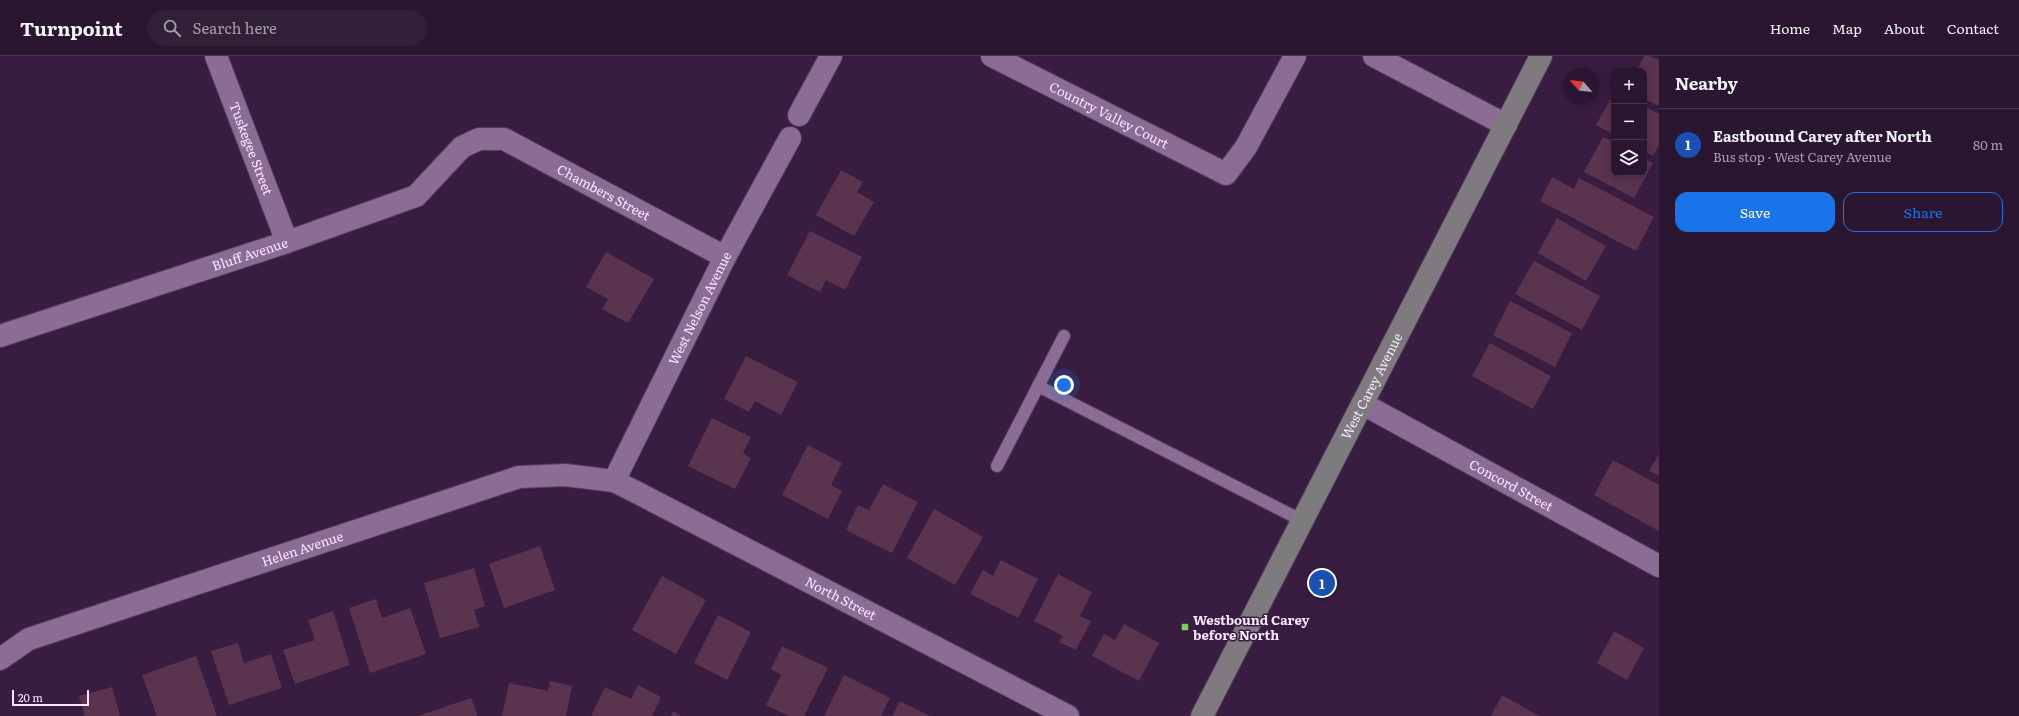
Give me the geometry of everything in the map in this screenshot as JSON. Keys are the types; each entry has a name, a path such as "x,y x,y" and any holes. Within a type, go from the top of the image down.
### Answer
{"main road":[{"name":"West Carey Avenue","path":"1202,716 1541,56"}],"street":[{"name":"Tuskegee Street","path":"216,56 287,242"},
{"path":"799,115 831,56"},
{"name":"Country Valley Court","path":"992,56 1226,174 1246,147 1295,56"},
{"path":"1374,56 1506,126"},
{"name":"Bluff Avenue","path":"0,336 287,242 416,196 462,147 479,138"},
{"name":"Chambers Street","path":"479,138 504,139 725,257"},
{"name":"West Nelson Avenue","path":"614,481 725,257 790,138"},
{"name":"Concord Street","path":"1363,404 1659,566"},
{"name":"Helen Avenue","path":"0,659 29,640 519,477 565,475 614,481"},
{"name":"North Street","path":"614,481 1068,716"}],"lane":[{"path":"997,466 1064,336"},
{"path":"1038,386 1303,521"}],"building":[{"path":"1644,56 1650,56 1659,60 1659,106 1647,100 1647,68 1638,68"},
{"path":"1611,98 1611,133 1596,125"},
{"path":"1647,108 1659,114 1659,145 1653,156 1647,153"},
{"path":"1603,137 1611,141 1611,176 1646,176 1634,198 1584,172"},
{"path":"1647,160 1653,163 1647,174"},
{"path":"841,170 863,182 857,192 874,202 854,236 816,215"},
{"path":"1552,177 1574,189 1579,178 1654,217 1636,251 1540,201"},
{"path":"1557,218 1606,246 1586,281 1538,253"},
{"path":"810,231 862,257 845,290 826,280 820,292 787,275"},
{"path":"606,252 654,279 628,323 602,309 608,299 586,287"},
{"path":"1534,261 1600,296 1582,330 1515,294"},
{"path":"1510,301 1572,333 1555,367 1493,335"},
{"path":"1490,343 1551,376 1533,409 1472,376"},
{"path":"746,356 798,382 781,415 755,401 749,412 724,399"},
{"path":"712,418 751,437 743,453 751,458 735,489 688,466"},
{"path":"808,445 842,463 831,485 842,491 828,519 782,495"},
{"path":"1659,454 1659,476 1649,471"},
{"path":"1613,460 1659,485 1659,531 1594,495"},
{"path":"883,484 918,502 892,553 846,530 858,505 869,510"},
{"path":"934,509 983,537 955,585 907,558"},
{"path":"540,546 555,590 504,608 489,564"},
{"path":"1001,560 1038,579 1018,618 970,594 983,570 993,576"},
{"path":"474,568 485,606 474,610 479,627 440,638 424,583"},
{"path":"1058,574 1092,592 1080,616 1091,621 1076,650 1059,642 1063,636 1034,621"},
{"path":"662,576 706,600 676,654 632,630"},
{"path":"376,599 382,618 410,608 426,654 370,673 349,608"},
{"path":"333,611 350,665 295,684 283,650 315,640 308,620"},
{"path":"718,615 751,632 727,680 694,663"},
{"path":"1124,624 1159,643 1139,681 1092,656 1104,634 1115,640"},
{"path":"1614,631 1644,648 1627,680 1597,663"},
{"path":"238,643 244,663 271,654 282,688 229,705 211,651"},
{"path":"782,646 828,668 804,716 789,716 766,705 781,675 771,669"},
{"path":"196,656 217,716 157,716 142,675"},
{"path":"844,675 890,698 881,716 824,716"},
{"path":"550,681 572,686 566,716 502,716 509,683 548,691"},
{"path":"638,685 661,697 652,716 591,716 605,687 631,699"},
{"path":"112,687 120,716 85,716 79,696"},
{"path":"1502,695 1539,716 1491,716"},
{"path":"471,698 478,716 418,716"},
{"path":"900,701 930,716 892,716"},
{"path":"673,711 682,716 671,716"}],"place":[{"name":"Eastbound Carey after North","path":"1322,583"},
{"name":"Westbound Carey before North","path":"1185,627"}]}
